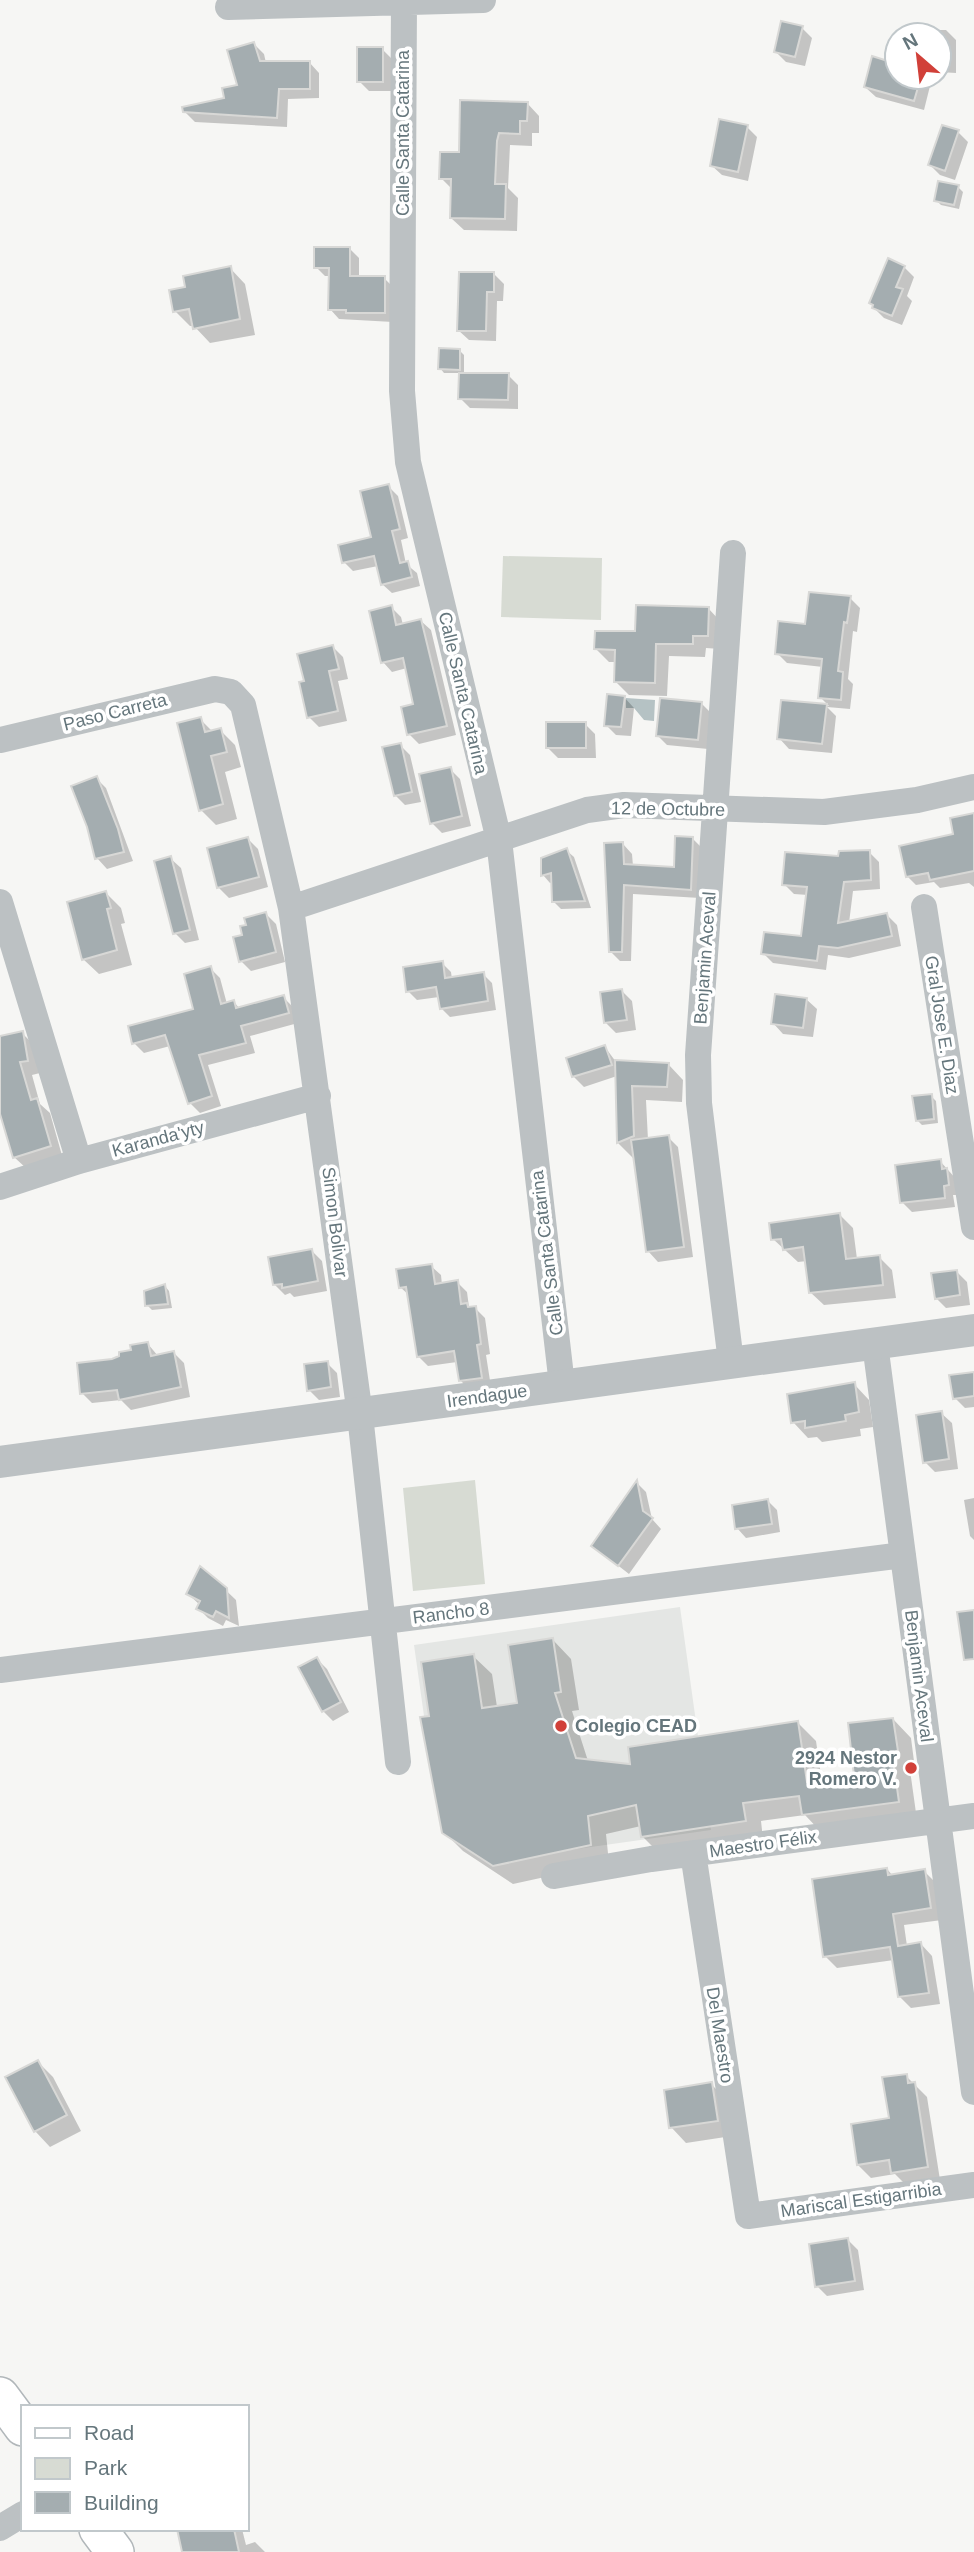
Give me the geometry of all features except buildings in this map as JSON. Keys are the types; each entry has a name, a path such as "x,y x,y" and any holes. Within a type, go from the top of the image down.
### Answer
{"main road":[{"path":"0,2396 21,2424"},
{"path":"99,2531 115,2552"}],"street":[{"path":"228,7 483,0"},
{"name":"Calle Santa Catarina","path":"404,2 401,391 408,462 499,840 562,1385"},
{"name":"Benjamin Aceval","path":"731,1362 699,1103 698,1055 733,553"},
{"name":"Paso Carreta","path":"0,740 197,692 215,689 231,692"},
{"name":"Simon Bolivar","path":"231,692 243,705 248,719 291,908 360,1415 398,1762"},
{"name":"12 de Octubre","path":"291,908 587,810 624,805 824,813 917,800 974,787"},
{"path":"0,902 79,1161"},
{"name":"Gral Jose E. Diaz","path":"923,907 962,1074 974,1227"},
{"name":"Karanda'yty","path":"0,1187 79,1161 318,1096"},
{"name":"Irendague","path":"0,1462 974,1330"},
{"name":"Benjamin Aceval","path":"875,1344 974,2092"},
{"name":"Rancho 8","path":"0,1670 903,1555"},
{"name":"Maestro Félix","path":"554,1876 693,1853 974,1816"},
{"name":"Del Maestro","path":"693,1853 748,2216"},
{"name":"Mariscal Estigarribia","path":"748,2216 974,2185"},
{"path":"0,2528 21,2515"}],"shaded area":[{"path":"626,698 655,700 654,721 644,720 634,708 626,708"},
{"name":"Colegio CEAD","path":"680,1607 711,1830 486,1862 437,1808 414,1645"}],"green space":[{"path":"503,556 602,558 601,620 501,617"},
{"path":"475,1480 485,1584 413,1591 403,1488"}],"place":[{"name":"Colegio CEAD","path":"561,1726"},
{"name":"2924 Nestor Romero V.","path":"911,1768"}]}
